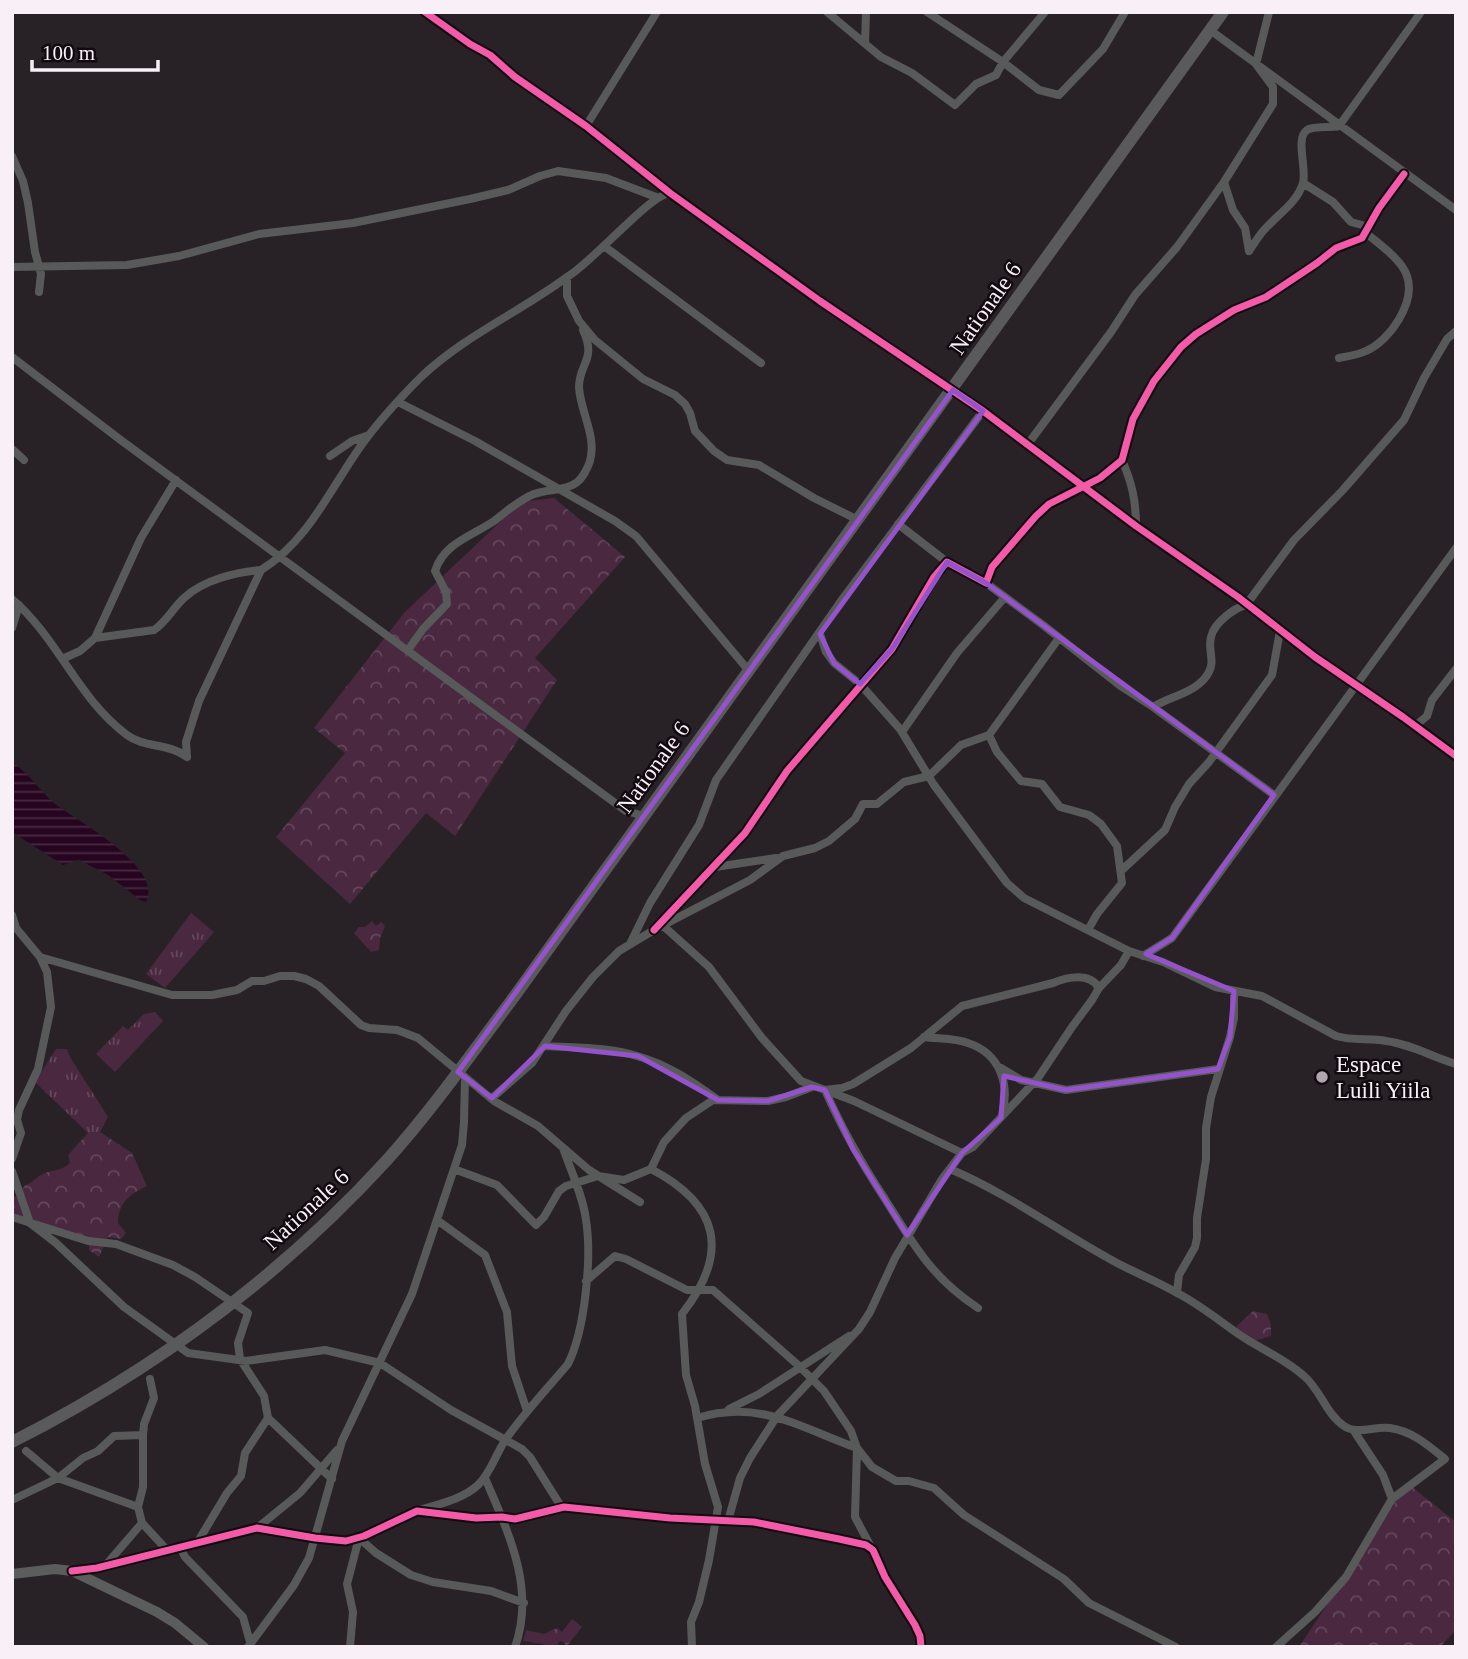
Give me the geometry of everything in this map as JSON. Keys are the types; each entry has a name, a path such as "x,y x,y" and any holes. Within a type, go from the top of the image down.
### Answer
{"main road":[{"name":"Nationale 6","path":"12,1442 91,1400 177,1344 234,1302 356,1192 462,1075 644,816 1222,13"}],"street":[{"path":"425,12 490,55 515,77 586,125 670,193 820,301 983,411 1136,526 1456,757"},
{"path":"586,125 657,12"},
{"path":"827,12 881,57 912,73 953,105 958,104 976,84 999,72 1003,62 1045,12"},
{"path":"865,43 866,12"},
{"path":"927,12 1003,62 1039,90 1059,95 1102,49 1125,12"},
{"path":"1256,64 1269,12"},
{"path":"1224,182 1233,210 1245,228 1249,251 1263,230 1292,204 1303,183 1305,165 1301,143 1304,134 1309,129 1339,126 1421,12"},
{"path":"1210,30 1456,210"},
{"path":"1028,444 1135,295 1177,247 1224,182 1273,104 1273,87 1256,64"},
{"path":"12,156 23,181 35,252 40,265 39,292"},
{"path":"12,267 127,265 179,256 259,234 354,223 470,199 508,190 558,171 606,178 656,198"},
{"path":"1136,526 1136,501 1122,460 1133,419 1154,381 1181,346 1211,324 1245,304 1266,297 1336,248 1354,242 1367,230 1379,208 1404,174"},
{"path":"1303,183 1333,202 1351,222 1367,230 1407,275 1410,290 1405,310 1389,331 1371,348 1339,358"},
{"path":"96,638 154,630 184,598 199,587 261,570 280,556 309,525 369,435 422,376 567,277 604,247 656,198 670,193"},
{"path":"604,247 761,363"},
{"path":"408,650 423,629 447,604 446,592 435,571 439,559 461,538 492,522 523,499 575,484 590,460 591,444 579,385 589,355 589,342 566,296 567,277"},
{"path":"579,321 595,340 643,379 675,395 685,404 691,413 695,431 720,457 759,466 804,493 858,520"},
{"path":"1153,707 1199,685 1213,665 1211,637 1215,629 1239,607 1246,605 1294,540 1405,420 1424,378 1447,339 1456,331"},
{"path":"12,357 626,811 644,816"},
{"path":"398,402 475,440 636,536 749,671"},
{"path":"630,944 650,903 699,825 716,780 841,601 983,411"},
{"path":"330,456 352,441 369,435"},
{"path":"12,449 24,460"},
{"path":"986,583 992,567 1049,504 1084,487 1122,460"},
{"path":"62,659 80,651 96,638 141,538 176,480"},
{"path":"898,524 947,562 986,583 1122,687 1274,795"},
{"path":"1143,956 1172,938 1456,548"},
{"path":"659,926 745,833 787,771 892,649 934,577 947,562"},
{"path":"16,602 37,622 98,708 126,734 135,740 170,747 187,757 186,742 194,714 261,570"},
{"path":"902,732 957,653 1005,597"},
{"path":"12,628 16,602"},
{"path":"1122,870 1165,830 1189,784 1215,754 1272,675 1280,631"},
{"path":"820,634 826,652 834,663 860,684 902,732 929,776 1007,883 1024,898 1129,951 1163,962 1215,986 1262,996 1336,1036 1349,1040 1386,1041 1413,1047 1456,1064"},
{"path":"715,867 771,860 815,848 829,841 855,819 863,804 877,804 904,782 929,776 961,746 989,735 1059,638"},
{"path":"1415,726 1427,716 1432,700 1456,669"},
{"path":"989,735 997,752 1021,781 1042,784 1060,807 1088,815 1101,824 1117,846 1122,883 1088,930"},
{"path":"492,1098 532,1063 593,977 619,951 659,926 750,880 783,856"},
{"path":"12,915 16,928 40,957 50,983 50,1015 38,1069 19,1110 17,1121 21,1133 12,1159"},
{"path":"659,926 709,967 762,1038 801,1081 854,1101 962,1153"},
{"path":"728,1521 740,1478 750,1458 777,1416 859,1329 907,1235 950,1169 962,1153 973,1147 1032,1084 1088,1007 1098,988 1121,965 1129,951"},
{"path":"40,957 172,995 212,995 280,976 306,979 319,986 361,1025 410,1033 492,1098 538,1126 598,1176 640,1202"},
{"path":"825,1090 853,1084 911,1048 961,1006 1064,978 1092,980 1098,988"},
{"path":"1177,1292 1182,1266 1195,1247 1197,1238 1197,1218 1206,1160 1206,1128 1219,1069 1232,1028 1234,991"},
{"path":"924,1037 968,1042 1021,1080 1066,1090 1219,1069"},
{"path":"545,1046 613,1051 639,1056 694,1082 718,1100"},
{"path":"1001,1068 1006,1100 1002,1118"},
{"path":"249,1644 305,1566 341,1446 412,1294 463,1140 462,1075"},
{"path":"454,1169 497,1185 536,1225 544,1217 559,1191 574,1182 598,1176 624,1180 651,1169 664,1142 686,1118 713,1100 768,1101 812,1087"},
{"path":"825,1090 853,1149 928,1265 978,1308"},
{"path":"257,1528 346,1541 359,1538 417,1511 464,1495 485,1478 505,1440 568,1364 580,1331 589,1258 586,1218 563,1148"},
{"path":"651,1169 680,1186 705,1215 712,1231 708,1274 682,1314 686,1375 705,1464 718,1507 718,1520 699,1602 691,1622 692,1647"},
{"path":"950,1169 979,1181 1117,1263 1177,1292 1306,1377 1339,1422 1354,1431 1383,1475 1392,1499"},
{"path":"12,1171 30,1223 57,1243 124,1307 188,1353 260,1360 325,1350 380,1363 451,1410 522,1449 562,1508"},
{"path":"12,1217 88,1241 116,1244 155,1258 195,1277 248,1313 238,1343 240,1359 264,1396 268,1418 332,1479"},
{"path":"437,1220 485,1255 507,1312 512,1366 527,1411"},
{"path":"586,1281 615,1256 687,1290 713,1290 800,1367 833,1403 866,1462 896,1481 909,1481 934,1488 964,1515 1065,1579 1089,1603 1176,1647"},
{"path":"697,1419 726,1411 759,1394 859,1329"},
{"path":"150,1379 154,1398 144,1424 144,1480 138,1507 142,1523 167,1550"},
{"path":"726,1411 777,1416 857,1448"},
{"path":"197,1543 227,1493 241,1476 245,1453 268,1418"},
{"path":"1276,1647 1315,1612 1346,1577 1392,1499 1445,1459 1424,1441 1405,1432 1372,1427 1354,1431"},
{"path":"12,1500 58,1478 83,1458 98,1451 114,1436 143,1436"},
{"path":"12,1574 55,1569 72,1571 105,1566 257,1528 283,1509 323,1470 341,1446"},
{"path":"857,1448 855,1517 885,1577 915,1625 921,1647"},
{"path":"26,1451 58,1478 138,1507"},
{"path":"485,1478 502,1517 522,1582 524,1603 518,1644"},
{"path":"417,1511 476,1518 515,1519 562,1508 670,1518 754,1522 866,1545 873,1550"},
{"path":"105,1566 142,1523"},
{"path":"359,1538 376,1553 411,1575 433,1582 491,1591 524,1603"},
{"path":"350,1647 353,1612 347,1584 359,1538"},
{"path":"180,1547 185,1557 243,1617 249,1644"},
{"path":"72,1571 157,1612 204,1647"}],"highlighted area":[{"path":"953,390 983,411 820,634 834,663 860,684 892,649 947,562 986,583 1274,795 1172,938 1146,954 1234,991 1230,1037 1218,1069 1066,1090 1004,1076 1001,1118 962,1153 907,1235 853,1149 825,1090 812,1087 768,1101 718,1100 638,1056 545,1046 492,1098 458,1072"}],"green space":[{"path":"554,498 625,557 535,658 557,680 455,836 426,813 350,904 276,837 345,753 314,728 404,613 521,502"},
{"path":"191,913 214,932 165,988 146,974"},
{"path":"372,921 376,926 381,922 385,926 379,950 371,952 354,933 359,927 365,927"},
{"path":"155,1012 163,1021 115,1072 96,1054 123,1026 128,1030 144,1014"},
{"path":"56,1049 67,1049 108,1117 100,1132 88,1133 35,1082"},
{"path":"100,1132 132,1153 147,1186 135,1192 123,1205 118,1223 126,1233 121,1239 108,1237 99,1257 89,1250 89,1243 12,1215 12,1197 18,1196 25,1185 41,1175 67,1166 70,1163 68,1155 88,1133"},
{"path":"1253,1311 1267,1314 1271,1336 1254,1341 1236,1335 1237,1326"},
{"path":"1412,1487 1456,1522 1456,1630 1440,1647 1299,1647 1396,1501"},
{"path":"572,1619 582,1627 567,1646 561,1641 558,1647 545,1647 543,1644 523,1641 526,1630 544,1634 557,1628 562,1632"}],"shaded area":[{"path":"12,762 55,804 116,846 131,860 143,875 148,889 146,902 108,875 79,860 63,865 12,832"}],"cycle path":[{"path":"425,12 490,55 515,77 586,126 670,193 820,301 983,411 1136,526 1238,597 1315,657 1456,756"},
{"path":"654,930 745,833 787,771 892,649 934,577 947,562 986,583 992,567 1049,504 1100,478 1122,460 1133,419 1154,381 1181,347 1234,310 1266,297 1336,248 1362,238 1379,208 1404,174"},
{"path":"72,1571 97,1568 257,1528 346,1541 364,1536 417,1511 476,1518 515,1519 564,1507 670,1518 754,1522 866,1545 873,1550 885,1577 915,1625 921,1647"}],"place":[{"name":"Espace Luili Yiila","path":"1322,1077"}]}
